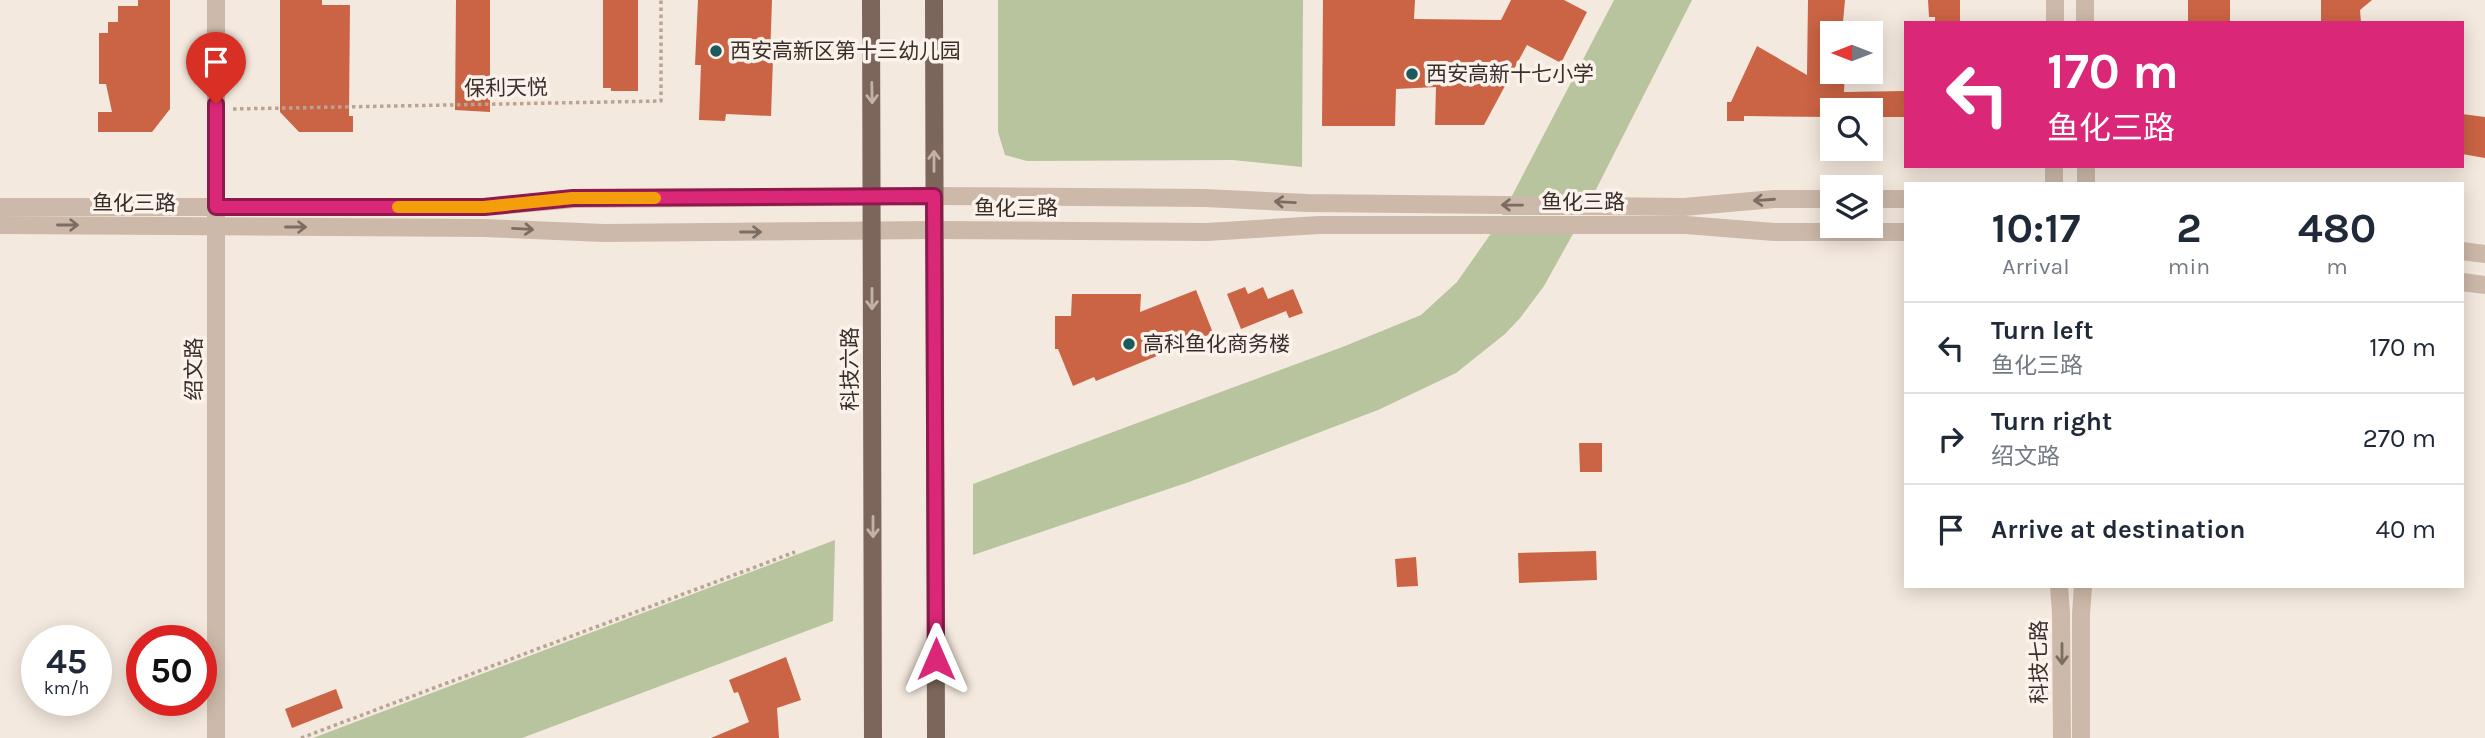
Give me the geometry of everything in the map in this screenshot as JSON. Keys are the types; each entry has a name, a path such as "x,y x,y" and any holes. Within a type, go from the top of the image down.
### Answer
{"main road":[{"name":"科技六路","path":"871,0 873,738"},
{"path":"934,0 936,738"}],"street":[{"name":"绍文路","path":"216,0 216,738"},
{"path":"2055,0 2055,21"},
{"path":"2085,0 2085,21"},
{"name":"鱼化三路","path":"0,207 484,207 573,198 934,196 1684,206 1774,199 1820,199"},
{"path":"1883,199 1904,200"},
{"name":"鱼化三路","path":"0,225 483,228 604,233 934,230 1207,232 1320,225 1672,225 1774,232 1904,232"},
{"path":"2464,251 2485,254"},
{"path":"2464,282 2485,285"},
{"name":"科技七路","path":"2059,588 2062,613 2062,738"},
{"name":"科技七路","path":"2081,738 2083,588"}],"path":[{"name":"保利天悦","path":"249,108 661,102 661,0"},
{"path":"301,738 795,552"}],"green space":[{"path":"998,0 1303,0 1302,167 1233,160 1027,161 1005,155 998,132"},
{"path":"1614,0 1692,0 1583,215 1502,215"},
{"path":"1492,232 1574,232 1544,286 1520,318 1505,334 1456,373 1378,410 1189,482 973,555 973,484 1345,346 1421,315 1457,282"},
{"path":"835,540 833,621 522,738 313,738"}],"building":[{"path":"138,0 170,0 170,109 152,132 98,132 98,112 112,112 106,84 99,84 99,33 108,33 108,22 118,22 118,6 138,6"},
{"path":"280,0 322,0 322,5 350,5 349,116 353,116 353,132 299,132 280,112"},
{"path":"456,0 490,0 490,112 455,110"},
{"path":"603,0 638,0 638,91 611,91 611,88 603,88"},
{"path":"698,0 772,0 771,116 726,114 725,121 699,120 701,65 695,65"},
{"name":"西安高新十七小学","path":"1323,0 1415,0 1414,19 1501,20 1511,0 1564,0 1587,12 1561,63 1527,45 1484,125 1435,125 1436,87 1396,89 1395,126 1322,126"},
{"path":"1808,0 1845,0 1843,21 1820,21 1820,84 1844,84 1844,92 1904,91 1904,117 1883,117 1883,98 1820,98 1820,117 1744,116 1744,121 1727,121 1727,102 1731,102 1757,46 1807,75"},
{"path":"1928,0 1960,0 1960,21 1935,21 1935,17 1929,17"},
{"path":"2188,0 2230,0 2230,21 2188,21"},
{"path":"2321,0 2372,0 2360,10 2361,21 2321,21"},
{"path":"2464,114 2485,117 2485,158 2464,154"},
{"path":"1245,287 1248,294 1263,287 1268,299 1293,289 1303,313 1289,318 1286,311 1241,329 1227,294"},
{"name":"高科鱼化商务楼","path":"1196,290 1213,333 1096,381 1094,377 1073,386 1058,349 1055,349 1055,316 1071,316 1072,294 1141,294 1140,312"},
{"path":"1579,443 1602,443 1602,472 1580,472"},
{"path":"1596,551 1597,580 1519,583 1518,553"},
{"path":"1416,557 1418,586 1397,587 1395,559"},
{"path":"786,657 801,700 777,708 779,738 711,738 749,722 738,692 734,693 729,680"},
{"path":"336,689 343,708 292,728 285,709"}],"slow traffic":[{"path":"398,207 484,207 573,198 655,198"}],"place":[{"name":"西安高新区第十三幼儿园","path":"716,51"},
{"name":"西安高新十七小学","path":"1412,74"},
{"name":"高科鱼化商务楼","path":"1129,344"}],"route":[{"path":"216,104 216,207 484,207 573,198 934,196 936,659"}]}
